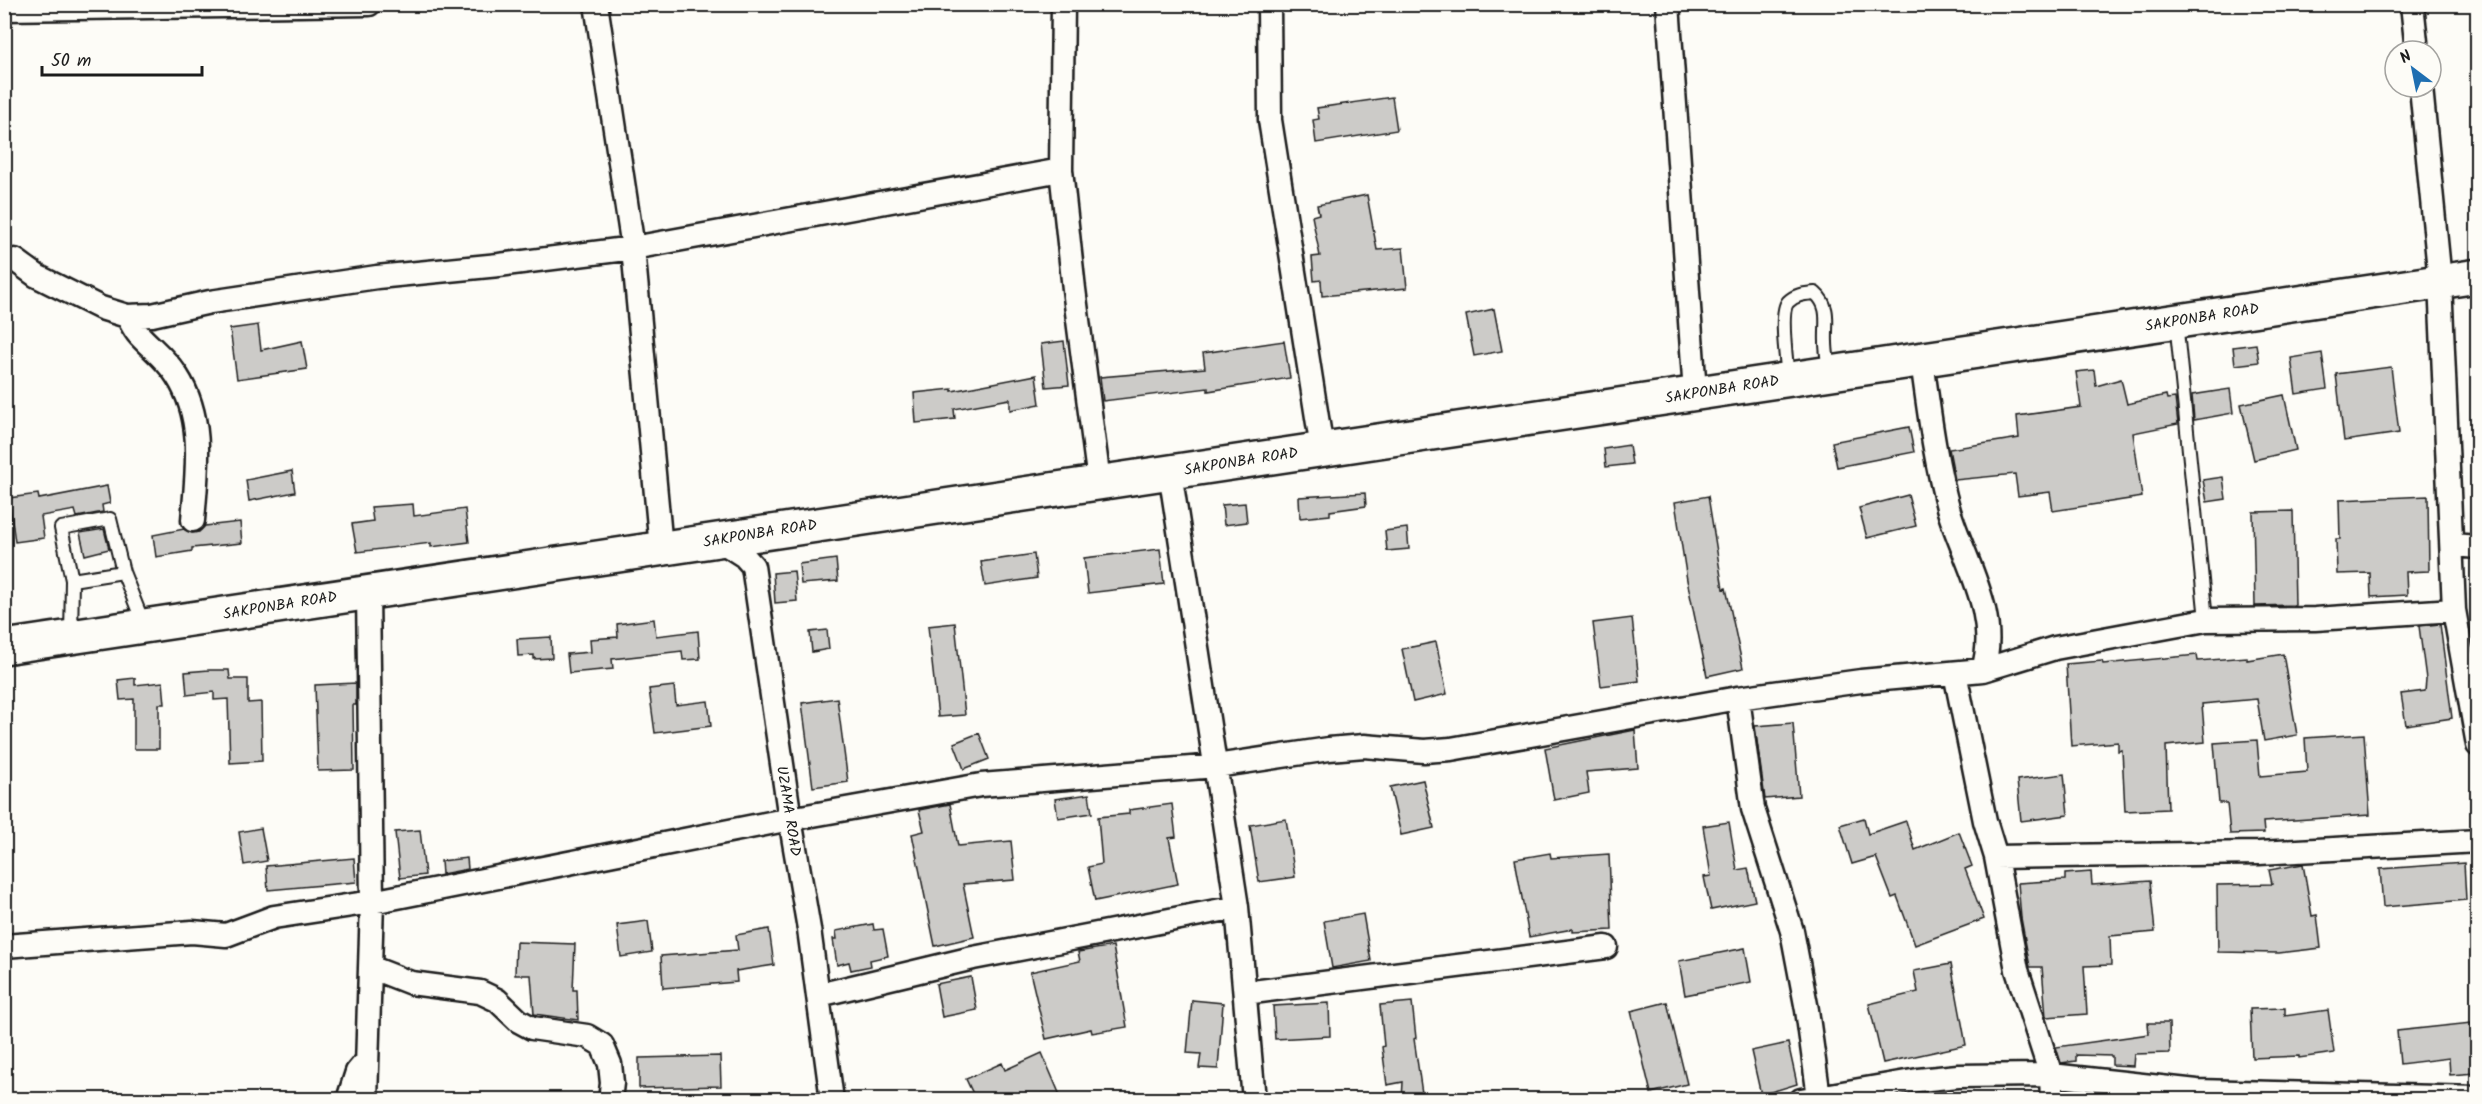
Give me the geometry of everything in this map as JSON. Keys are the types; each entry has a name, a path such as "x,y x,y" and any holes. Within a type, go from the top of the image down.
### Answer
{"main road":[{"name":"SAKPONBA ROAD","path":"4,647 2478,276"}],"street":[{"path":"4,9 369,4"},
{"path":"596,4 633,248 661,548"},
{"path":"1063,4 1061,170 1099,482"},
{"path":"1269,4 1270,120 1322,449"},
{"path":"1668,4 1695,393"},
{"path":"2412,4 2416,39"},
{"path":"2422,99 2440,281 2454,610 2478,745"},
{"path":"15,260 37,276 101,308 127,316 152,315 210,302 377,277 499,265 633,248 1061,170"},
{"path":"127,316 139,334 153,346 177,375 194,407 198,456 193,520"},
{"path":"1922,361 1935,446 1949,511 1984,605 1988,646 1983,670"},
{"path":"1170,472 1236,908 1254,1100"},
{"name":"UZAMA ROAD","path":"719,540 744,556 753,566 790,819 819,995 832,1100"},
{"path":"2452,545 2478,547"},
{"path":"366,1100 372,902 368,592"},
{"path":"4,946 192,932 226,935 274,917 372,902 790,819 981,785 1216,766 1364,746 1424,751 1451,749 1738,698 1861,681 1983,670 2055,648 2206,620 2315,619 2454,610"},
{"path":"1955,673 1985,821 1996,857 2017,970 2051,1075 2052,1100"},
{"path":"1738,698 1753,809 1792,931 1807,1010 1813,1099 1918,1080 1958,1076 2051,1075 2197,1091 2301,1096 2478,1098"},
{"path":"1996,857 2259,853 2478,841"},
{"path":"819,995 973,958 1236,908"},
{"path":"1245,993 1606,947"},
{"path":"370,967 411,983 480,992 497,1000 519,1022 532,1028 587,1036 602,1045 610,1064 612,1083 610,1100"},
{"path":"348,1100 357,1072 368,1059"}],"lane":[{"path":"1788,379 1784,315 1787,303 1798,294 1815,293 1823,300 1827,317 1826,340 1829,372"},
{"path":"2176,320 2206,620"},
{"path":"70,637 72,580 60,528 110,519 123,572 144,626"},
{"path":"72,580 123,572"}],"building":[{"path":"1392,97 1397,130 1316,143 1313,120 1319,119 1317,108"},
{"path":"1367,195 1377,250 1403,248 1407,288 1322,296 1321,280 1314,281 1312,257 1320,256 1312,216 1319,214 1317,205"},
{"path":"1494,309 1502,351 1474,356 1466,315"},
{"path":"258,325 261,350 302,341 307,369 237,379 230,329"},
{"path":"1064,341 1069,385 1046,387 1041,344"},
{"path":"1284,341 1290,378 1208,391 1208,388 1103,401 1100,377 1205,368 1203,353"},
{"path":"2256,344 2259,362 2235,365 2233,347"},
{"path":"2322,353 2327,389 2296,394 2291,358"},
{"path":"2391,367 2399,433 2344,441 2336,374"},
{"path":"2094,370 2096,386 2121,379 2127,404 2166,395 2167,399 2175,398 2178,424 2133,433 2142,497 2053,511 2050,492 2018,496 2015,474 1955,480 1949,449 2019,438 2017,416 2081,407 2076,372"},
{"path":"1036,375 1040,404 1010,410 1010,399 954,409 955,419 916,423 914,393 952,389 952,391"},
{"path":"2230,389 2233,413 2194,420 2192,395"},
{"path":"2284,395 2296,450 2254,460 2241,404"},
{"path":"1909,427 1914,452 1837,467 1832,442"},
{"path":"1629,445 1632,464 1606,467 1604,449"},
{"path":"292,471 295,492 249,501 246,480"},
{"path":"2223,477 2226,499 2207,502 2203,480"},
{"path":"107,486 110,503 102,505 103,512 77,517 75,510 41,516 44,538 15,542 9,498 38,494 39,499"},
{"path":"1365,493 1366,506 1330,511 1330,515 1300,518 1299,497"},
{"path":"1908,495 1916,526 1867,538 1859,508"},
{"path":"1708,496 1723,589 1726,588 1743,668 1707,676 1687,580 1675,502"},
{"path":"2428,496 2429,571 2406,572 2407,595 2371,597 2370,573 2337,574 2336,539 2340,539 2339,500"},
{"path":"1245,503 1247,522 1224,525 1222,505"},
{"path":"413,504 414,516 465,509 469,542 431,547 431,543 357,552 352,524 373,521 371,507"},
{"path":"2293,511 2295,605 2255,606 2253,512"},
{"path":"240,522 242,543 192,548 192,551 156,557 153,535 184,529 192,533 199,532 205,526"},
{"path":"1407,528 1409,549 1387,551 1385,531"},
{"path":"104,529 109,549 85,555 80,533"},
{"path":"1160,549 1164,584 1088,593 1084,558"},
{"path":"1034,554 1037,578 985,586 981,562"},
{"path":"836,559 838,581 801,584 799,564"},
{"path":"794,571 797,601 775,603 773,573"},
{"path":"1632,618 1639,681 1601,686 1593,623"},
{"path":"654,619 656,636 698,631 700,659 683,660 682,651 612,659 613,669 569,673 567,654 591,652 590,639 618,637 617,624"},
{"path":"955,623 965,715 938,717 928,626"},
{"path":"2440,624 2452,718 2406,725 2401,694 2425,691 2426,679 2419,626"},
{"path":"827,630 829,649 812,652 810,632"},
{"path":"551,637 552,658 534,659 534,655 518,656 517,639"},
{"path":"1436,642 1447,694 1413,702 1402,649"},
{"path":"2283,654 2297,735 2264,741 2257,699 2202,704 2205,742 2166,746 2168,809 2125,811 2122,750 2118,751 2118,742 2071,746 2066,664 2102,661 2103,664 2197,655 2198,661 2247,657 2247,660"},
{"path":"229,670 230,679 248,679 248,703 261,702 262,761 230,763 228,699 214,700 214,692 187,695 185,672"},
{"path":"135,678 135,685 163,682 165,704 159,704 159,749 134,749 134,699 120,700 118,680"},
{"path":"356,683 356,705 353,705 354,770 318,771 315,685"},
{"path":"674,686 676,705 708,701 711,726 655,733 649,689"},
{"path":"837,698 848,782 813,787 802,703"},
{"path":"1793,723 1799,796 1765,799 1755,726"},
{"path":"1635,730 1638,768 1586,772 1589,793 1554,800 1545,748"},
{"path":"979,733 989,759 964,769 954,743"},
{"path":"2364,734 2370,815 2263,822 2264,833 2230,834 2227,803 2219,803 2214,743 2257,740 2260,776 2307,772 2305,738"},
{"path":"2064,774 2068,815 2021,821 2017,780"},
{"path":"1423,780 1434,828 1401,835 1390,787"},
{"path":"1089,794 1092,813 1058,818 1055,799"},
{"path":"950,804 958,846 1011,841 1015,880 963,884 974,937 935,946 912,834 924,831 919,810"},
{"path":"1172,804 1176,837 1169,838 1178,884 1095,901 1088,867 1102,864 1098,817 1129,814 1129,810"},
{"path":"1864,818 1868,834 1906,821 1915,850 1959,832 1972,866 1965,869 1984,919 1915,945 1897,896 1892,898 1876,857 1852,864 1840,825"},
{"path":"1286,819 1295,877 1259,882 1250,825"},
{"path":"1729,822 1737,870 1748,868 1755,901 1711,910 1704,877 1711,876 1703,826"},
{"path":"261,828 267,861 244,865 239,832"},
{"path":"420,830 425,875 400,878 395,832"},
{"path":"1550,853 1551,858 1609,854 1612,930 1573,932 1573,929 1529,937 1515,859"},
{"path":"354,858 356,882 268,890 266,866"},
{"path":"467,858 468,869 442,874 441,861"},
{"path":"2464,863 2466,900 2383,907 2380,869"},
{"path":"2303,864 2312,916 2317,915 2321,948 2279,953 2218,952 2217,885 2272,884 2269,870"},
{"path":"2091,872 2092,885 2150,881 2155,932 2110,936 2111,965 2084,966 2087,1014 2046,1017 2042,967 2030,967 2021,918 2018,883 2065,880 2065,874"},
{"path":"1363,914 1371,961 1332,968 1324,921"},
{"path":"648,921 652,952 621,957 617,925"},
{"path":"873,924 874,930 883,929 888,956 870,960 871,966 851,970 849,962 837,965 833,939 837,939 836,931"},
{"path":"769,929 774,965 736,971 737,982 663,988 661,956 738,950 736,935"},
{"path":"516,942 575,944 573,990 577,990 578,1020 534,1014 531,975 515,975"},
{"path":"1113,946 1127,1027 1092,1033 1091,1029 1046,1039 1030,972 1080,961 1078,952"},
{"path":"1745,948 1751,982 1685,995 1679,961"},
{"path":"1951,964 1966,1045 1883,1063 1869,1004 1918,992 1914,971"},
{"path":"971,977 977,1010 942,1017 936,984"},
{"path":"1192,1000 1223,1003 1218,1069 1199,1068 1201,1054 1187,1053"},
{"path":"1412,1002 1416,1038 1414,1039 1423,1100 1402,1100 1403,1082 1387,1085 1382,1047 1384,1046 1380,1005"},
{"path":"1667,1002 1687,1084 1651,1093 1631,1011"},
{"path":"1329,1003 1330,1036 1275,1039 1273,1006"},
{"path":"2285,1008 2285,1016 2328,1010 2334,1053 2299,1058 2299,1056 2252,1058 2250,1009"},
{"path":"2148,1023 2169,1023 2170,1053 2134,1054 2133,1066 2112,1065 2112,1056 2076,1055 2076,1061 2061,1063 2056,1047 2149,1034"},
{"path":"2471,1023 2475,1073 2450,1075 2449,1058 2400,1064 2397,1031"},
{"path":"1788,1043 1797,1084 1761,1095 1751,1051"},
{"path":"1042,1053 1062,1100 976,1100 966,1079 1002,1063 1005,1070"},
{"path":"720,1056 721,1086 639,1088 639,1058"}]}
